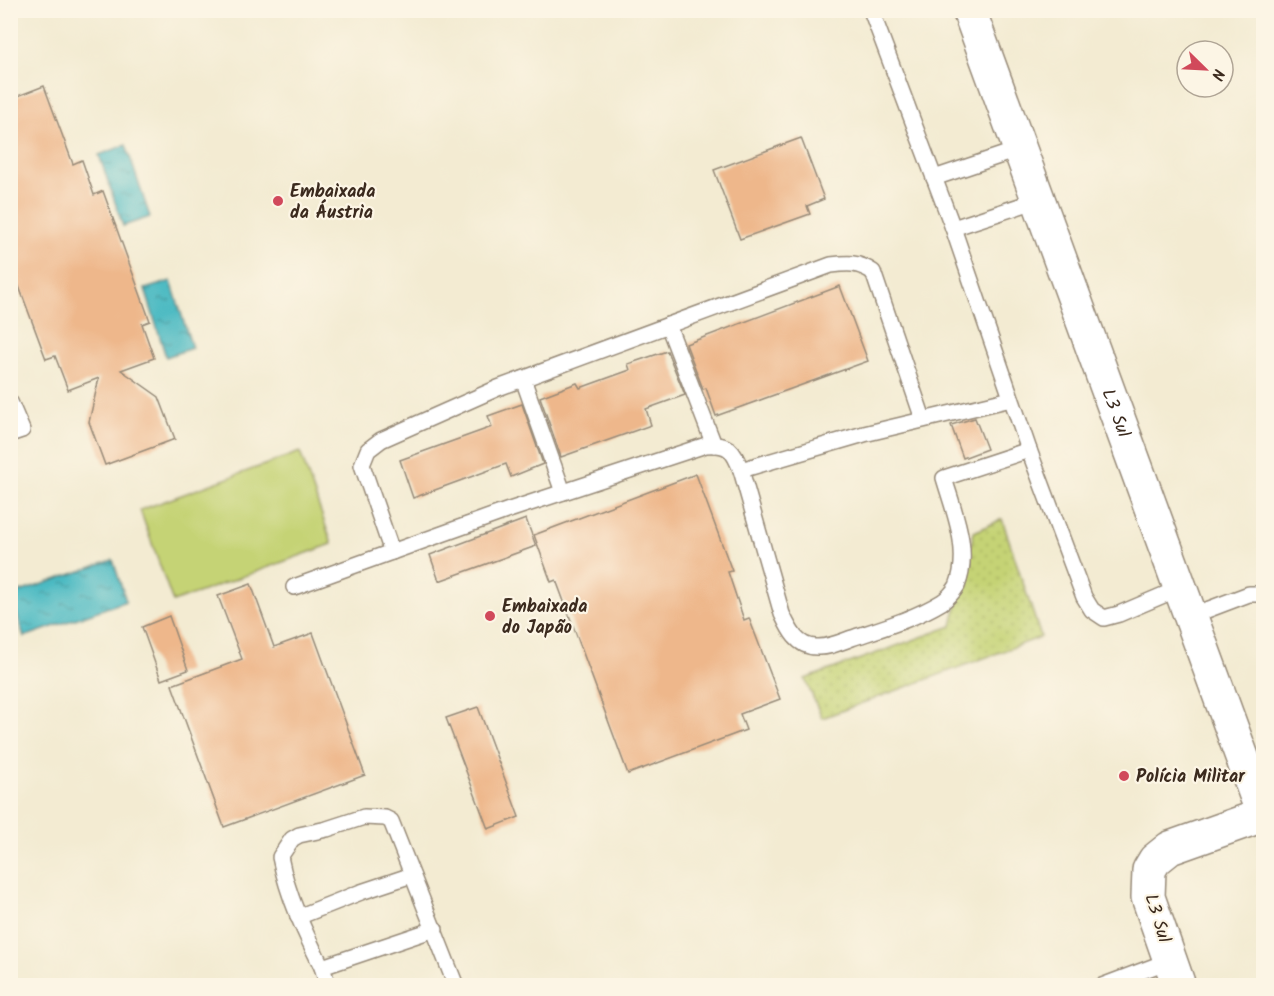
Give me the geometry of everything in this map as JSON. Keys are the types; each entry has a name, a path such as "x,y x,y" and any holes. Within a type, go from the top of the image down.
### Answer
{"street":[{"name":"L3 Sul","path":"969,10 1263,816 1170,848 1155,860 1149,870 1148,897 1175,973"}],"lane":[{"path":"871,10 952,228 1029,450 1084,597 1092,610 1104,618 1186,602 1263,594"},
{"path":"934,178 1020,148"},
{"path":"952,228 1038,200"},
{"path":"392,552 362,465 368,450 381,440 498,388 831,265 850,262 862,265 873,272 923,419"},
{"path":"668,325 714,444"},
{"path":"524,379 563,492"},
{"path":"741,470 923,419 1011,399"},
{"path":"10,402 22,430 10,434"},
{"path":"294,587 563,492 714,444 730,449 741,470 782,614 790,633 802,643 815,648 905,621 944,601 956,587 962,554 960,534 944,478 1029,450"},
{"path":"328,986 322,967 302,930 286,884 280,857 292,839 299,835 364,817 385,818 391,821 456,986"},
{"path":"298,917 412,875"},
{"path":"322,967 435,929"},
{"path":"1102,986 1175,973"}],"green space":[{"path":"300,452 332,544 173,602 140,510"},
{"path":"1002,519 1041,637 822,718 805,679 952,626 974,532"}],"water":[{"path":"126,145 150,217 123,226 99,155"},
{"path":"171,281 192,348 166,357 145,289"},
{"path":"113,560 126,601 24,637 11,595"}],"building":[{"path":"44,86 73,164 82,160 94,195 103,191 150,321 142,324 154,358 121,370 159,397 175,439 105,465 89,422 99,378 68,390 55,356 46,359 10,262 10,99"},
{"path":"801,138 824,199 807,206 810,214 740,239 714,170"},
{"path":"840,286 868,361 716,416 686,344"},
{"path":"667,351 685,395 646,409 651,425 561,457 540,397 577,383 580,388 630,370 628,364"},
{"path":"522,404 543,464 511,477 506,464 413,498 400,460 492,427 488,416"},
{"path":"975,418 987,449 963,458 951,425"},
{"path":"696,474 732,571 728,572 744,620 749,618 780,699 740,714 746,730 628,774 556,580 551,582 534,535"},
{"path":"526,519 536,546 439,581 430,555"},
{"path":"251,584 274,647 313,633 365,775 224,827 172,685 242,659 218,596"},
{"path":"169,616 188,670 161,680 142,627"},
{"path":"478,707 519,817 488,829 446,718"}],"place":[{"name":"Embaixada da Áustria","path":"278,201"},
{"name":"Embaixada do Japão","path":"490,616"},
{"name":"Polícia Militar","path":"1124,776"}]}
